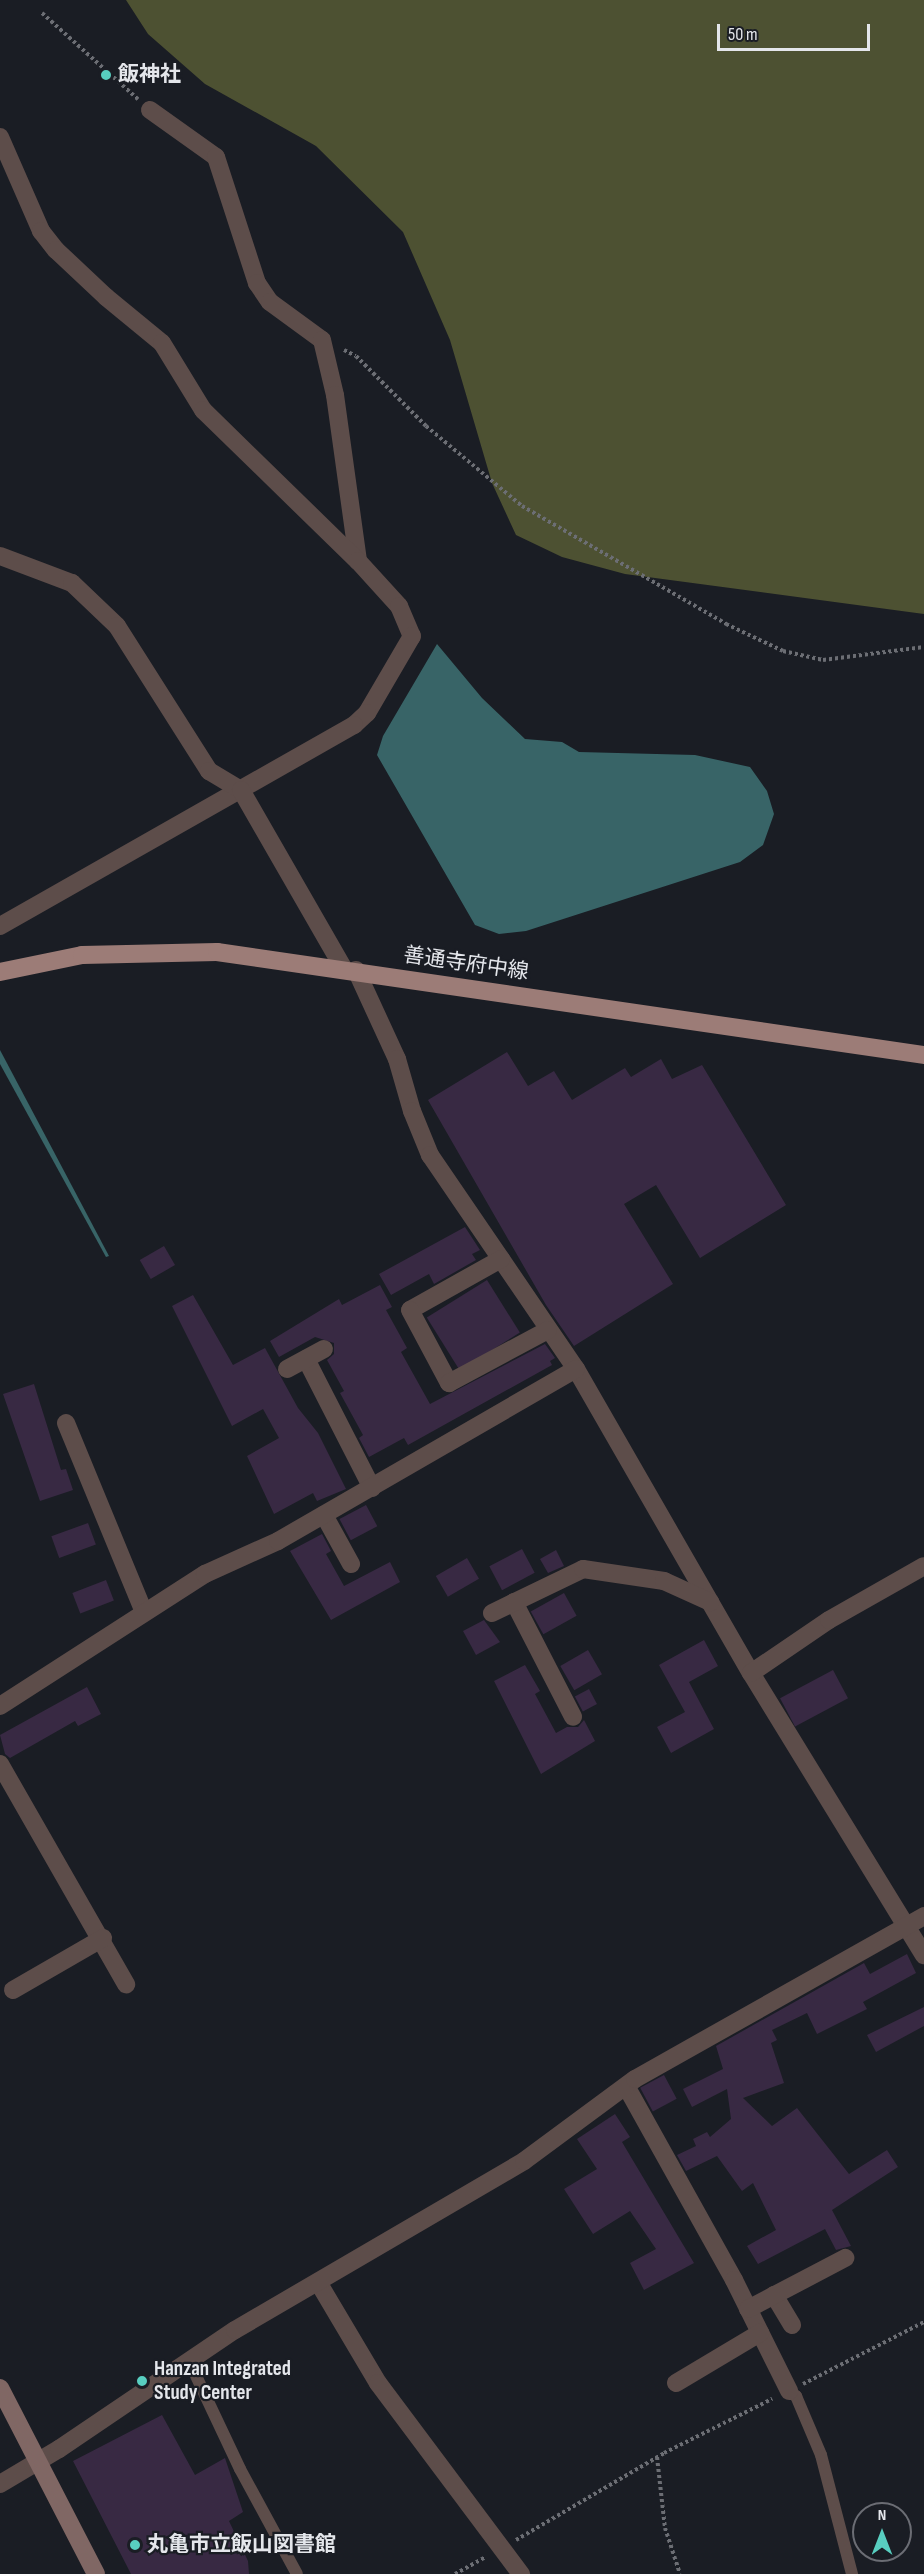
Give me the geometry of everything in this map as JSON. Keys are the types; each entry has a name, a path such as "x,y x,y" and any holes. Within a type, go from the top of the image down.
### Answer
{"main road":[{"name":"善通寺府中線","path":"0,972 82,955 173,950 270,957 924,1055"}],"street":[{"path":"150,110 216,157 257,283 270,302 322,340 335,395 358,561"},
{"path":"0,137 41,231 57,250 106,297 162,343 204,411 358,561 399,606 412,636 361,719 241,790 0,926"},
{"path":"0,556 72,583 117,626 209,771 241,790 350,970 397,1059 412,1111 430,1155 576,1369 751,1673 924,1955"},
{"path":"501,1259 410,1310 449,1383 548,1330"},
{"path":"287,1369 324,1349"},
{"path":"306,1359 372,1488"},
{"path":"0,1706 205,1574 324,1515 576,1369"},
{"path":"66,1424 144,1612"},
{"path":"324,1515 351,1564"},
{"path":"751,1673 829,1620 924,1566"},
{"path":"492,1613 583,1569 664,1581 710,1602"},
{"path":"514,1602 573,1717"},
{"path":"0,1764 103,1938 126,1984"},
{"path":"0,2484 38,2462 189,2361 524,2161 626,2086 758,2007 924,1916"},
{"path":"13,1990 103,1938"},
{"path":"626,2086 748,2308 789,2391"},
{"path":"748,2308 845,2258"},
{"path":"318,2282 378,2383 432,2459 503,2547 520,2574"},
{"path":"774,2295 792,2325"},
{"path":"676,2383 760,2333"},
{"path":"0,2388 96,2574"}],"lane":[{"path":"189,2361 240,2469 297,2574"},
{"path":"789,2391 796,2396 821,2455 852,2574"}],"path":[{"path":"42,13 150,110"},
{"path":"322,340 356,356 435,434 522,506 726,624 783,651 823,660 924,647"},
{"path":"455,2574 657,2457 924,2322"},
{"path":"657,2457 665,2528 680,2574"}],"shaded area":[{"path":"126,0 924,0 924,614 625,574 562,557 516,535 492,483 450,340 403,232 316,146 205,84 148,34"},
{"path":"437,644 482,698 525,739 562,742 579,752 695,755 750,767 767,791 774,814 763,845 740,862 526,931 499,934 475,925 377,755 383,736"},
{"path":"0,1050 109,1256 106,1257 0,1064"}],"building":[{"path":"507,1052 528,1086 554,1071 572,1100 625,1068 631,1077 661,1059 672,1079 702,1065 786,1205 700,1258 656,1185 624,1204 673,1284 574,1346 546,1305 428,1100"},
{"path":"465,1227 480,1250 472,1254 476,1260 434,1284 429,1274 391,1295 379,1274"},
{"path":"164,1246 175,1265 151,1279 140,1260"},
{"path":"487,1280 520,1333 460,1370 427,1318"},
{"path":"380,1285 392,1307 386,1310 407,1348 401,1352 430,1404 545,1344 555,1358 550,1361 552,1365 408,1445 404,1438 369,1457 359,1438 363,1435 340,1393 344,1391 327,1360 334,1354 334,1343 315,1337 279,1357 270,1341 339,1299 342,1305"},
{"path":"193,1295 233,1365 265,1348 298,1408 318,1433 346,1489 317,1501 313,1493 274,1514 247,1456 279,1438 263,1409 232,1426 172,1306"},
{"path":"34,1384 61,1470 66,1469 73,1490 40,1501 3,1394"},
{"path":"366,1505 377,1526 351,1540 340,1519"},
{"path":"88,1523 96,1545 59,1558 51,1536"},
{"path":"322,1534 331,1551 326,1554 344,1586 390,1562 400,1582 331,1620 290,1551"},
{"path":"522,1549 535,1573 502,1590 489,1566"},
{"path":"556,1550 564,1566 548,1573 540,1559"},
{"path":"467,1558 479,1579 448,1597 436,1576"},
{"path":"106,1580 114,1601 80,1613 72,1593"},
{"path":"564,1593 577,1616 543,1634 531,1611"},
{"path":"484,1620 500,1642 476,1655 463,1631"},
{"path":"704,1640 718,1666 689,1682 714,1729 671,1753 657,1727 685,1712 659,1665"},
{"path":"588,1650 602,1674 574,1690 560,1666"},
{"path":"525,1665 540,1691 535,1694 556,1733 567,1727 578,1727 584,1720 595,1741 541,1774 494,1681"},
{"path":"833,1670 848,1698 795,1726 780,1698"},
{"path":"87,1687 101,1714 78,1726 75,1721 10,1758 5,1754 0,1735"},
{"path":"589,1689 597,1704 583,1712 575,1697"},
{"path":"907,1954 916,1973 863,2002 867,2009 817,2034 807,2013 772,2030 777,2040 771,2043 784,2083 743,2098 772,2126 797,2108 849,2174 887,2150 898,2167 832,2210 851,2246 836,2250 825,2229 758,2264 747,2246 776,2230 753,2183 742,2191 717,2156 686,2171 677,2155 696,2146 693,2139 707,2132 710,2137 731,2119 727,2089 692,2107 683,2089 723,2069 716,2046 864,1963 870,1974"},
{"path":"924,2007 924,2026 876,2052 867,2035"},
{"path":"664,2075 677,2099 653,2112 640,2088"},
{"path":"615,2114 630,2137 622,2142 694,2263 644,2290 630,2263 656,2249 630,2211 593,2234 564,2189 597,2169 577,2139"},
{"path":"162,2415 195,2475 225,2458 243,2512 229,2521 248,2561 249,2574 131,2574 73,2461"}],"place":[{"name":"飯神社","path":"106,75"},
{"name":"Hanzan Integrated Study Center","path":"142,2381"},
{"name":"丸亀市立飯山図書館","path":"135,2545"}]}
